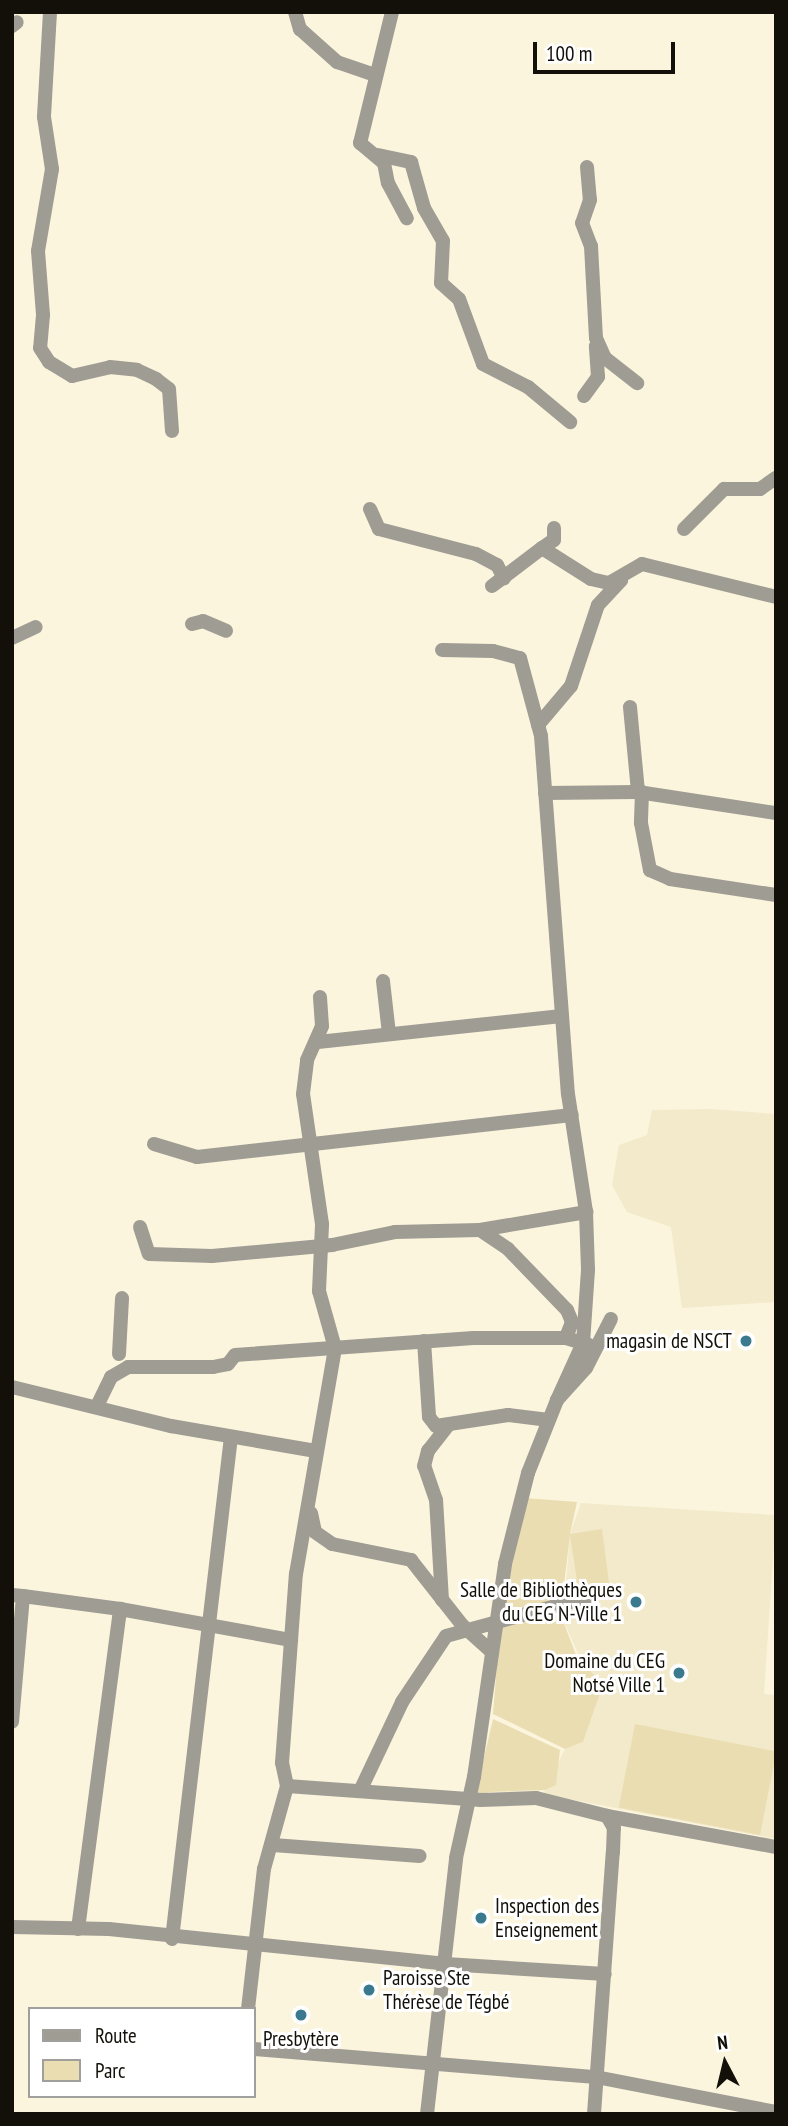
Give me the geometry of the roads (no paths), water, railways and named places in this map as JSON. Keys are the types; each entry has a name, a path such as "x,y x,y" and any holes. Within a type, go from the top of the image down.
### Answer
{"street":[{"path":"50,12 44,117 52,169 38,251 43,315 40,348 50,362 72,376 110,367 137,370 156,379 169,389 172,431"},
{"path":"295,12 300,29 337,62 374,75"},
{"path":"392,12 374,75 360,143 378,155 411,162 424,208 443,241 441,283 459,299 483,364 528,387 570,422"},
{"path":"378,155 407,218"},
{"path":"584,396 598,377 591,246 582,223 590,200 587,167"},
{"path":"596,338 605,358 637,383"},
{"path":"684,529 723,489 760,489 776,478"},
{"path":"370,509 379,529 476,554 496,565 498,582 550,539 560,556 591,579 609,583 621,580"},
{"path":"538,724 571,686 598,604 621,580 642,564 659,566 776,597"},
{"path":"192,624 203,621 226,631"},
{"path":"12,638 36,627"},
{"path":"442,650 493,651 520,658 538,724 562,1016 572,1115 586,1212 590,1346"},
{"path":"630,707 641,823 650,870 670,879 776,895"},
{"path":"545,793 640,792 776,813"},
{"path":"383,981 389,1034"},
{"path":"248,2007 264,1869 273,1845 280,1799 287,1786 282,1763 296,1574 335,1348 319,1291 322,1244 309,1146 304,1075 318,1042 320,997"},
{"path":"318,1042 562,1016"},
{"path":"154,1144 197,1157 572,1115"},
{"path":"139,1227 149,1254 212,1256 430,1229 480,1230 586,1212"},
{"path":"480,1230 534,1273 567,1310 572,1322 566,1338"},
{"path":"118,1354 122,1298"},
{"path":"427,2114 456,1858 470,1800 490,1650 518,1511 557,1400 590,1346 611,1319"},
{"path":"97,1406 111,1377 128,1367 213,1367 228,1364 235,1355 424,1341 566,1338 590,1346"},
{"path":"424,1341 429,1417 436,1426 508,1415 549,1420"},
{"path":"12,1387 231,1437 316,1451"},
{"path":"442,1600 436,1500 424,1466 428,1451 448,1425"},
{"path":"172,1939 231,1437"},
{"path":"309,1508 313,1527 322,1539 411,1560 469,1631 490,1650"},
{"path":"12,1722 18,1596 120,1609 291,1640"},
{"path":"360,1791 402,1702 446,1636 589,1597"},
{"path":"78,1929 120,1609"},
{"path":"287,1786 470,1800 536,1798 607,1816 776,1847"},
{"path":"594,2114 614,1828 607,1816"},
{"path":"273,1845 420,1856"},
{"path":"12,1927 78,1929 446,1964 605,1974"},
{"path":"256,2049 596,2077 776,2112"}],"place":[{"name":"magasin de NSCT","path":"746,1341"},
{"name":"Salle de Bibliothèques du CEG N-Ville 1","path":"636,1602"},
{"name":"Domaine du CEG Notsé Ville 1","path":"679,1673"},
{"name":"Inspection des Enseignement","path":"481,1918"},
{"name":"Paroisse Ste Thérèse de Tégbé","path":"369,1990"},
{"name":"Presbytère","path":"301,2015"}]}
